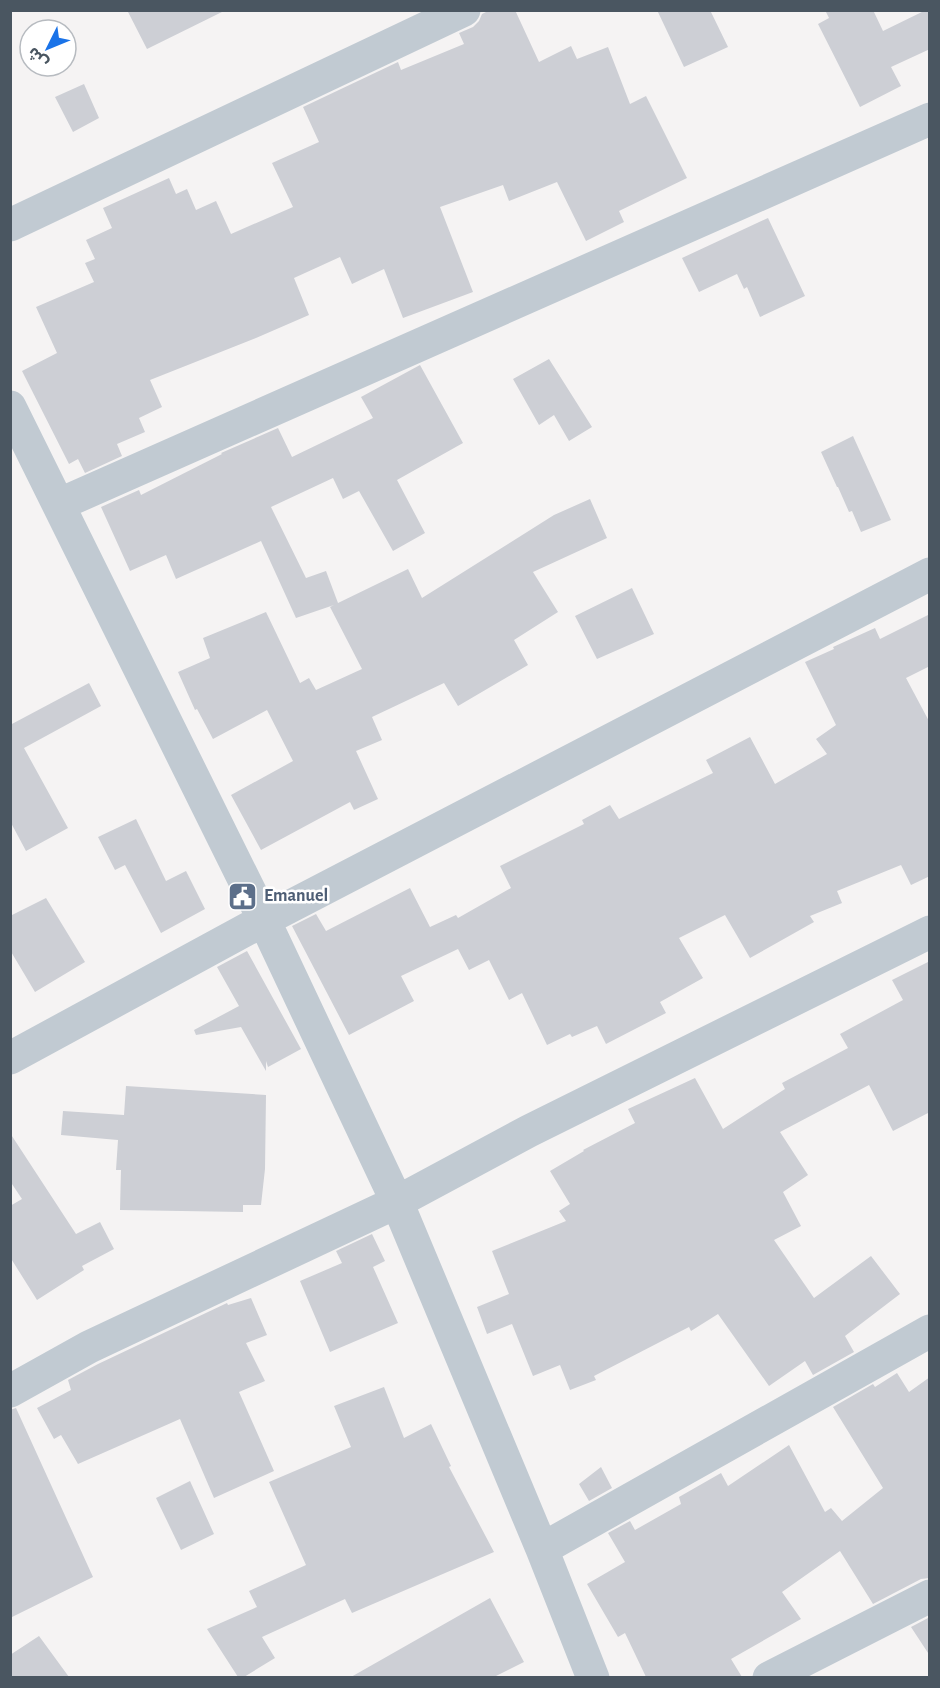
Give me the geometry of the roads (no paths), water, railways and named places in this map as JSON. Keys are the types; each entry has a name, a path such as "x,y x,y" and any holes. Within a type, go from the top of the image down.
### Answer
{"street":[{"path":"10,225 464,10"},
{"path":"60,504 930,119"},
{"path":"10,407 264,920 397,1202 593,1677"},
{"path":"10,1058 264,920 930,574"},
{"path":"10,1391 89,1347 397,1202 529,1131 930,932"},
{"path":"542,1549 930,1331"},
{"path":"770,1677 930,1596"}],"place":[{"name":"Emanuel","path":"243,896"}]}
